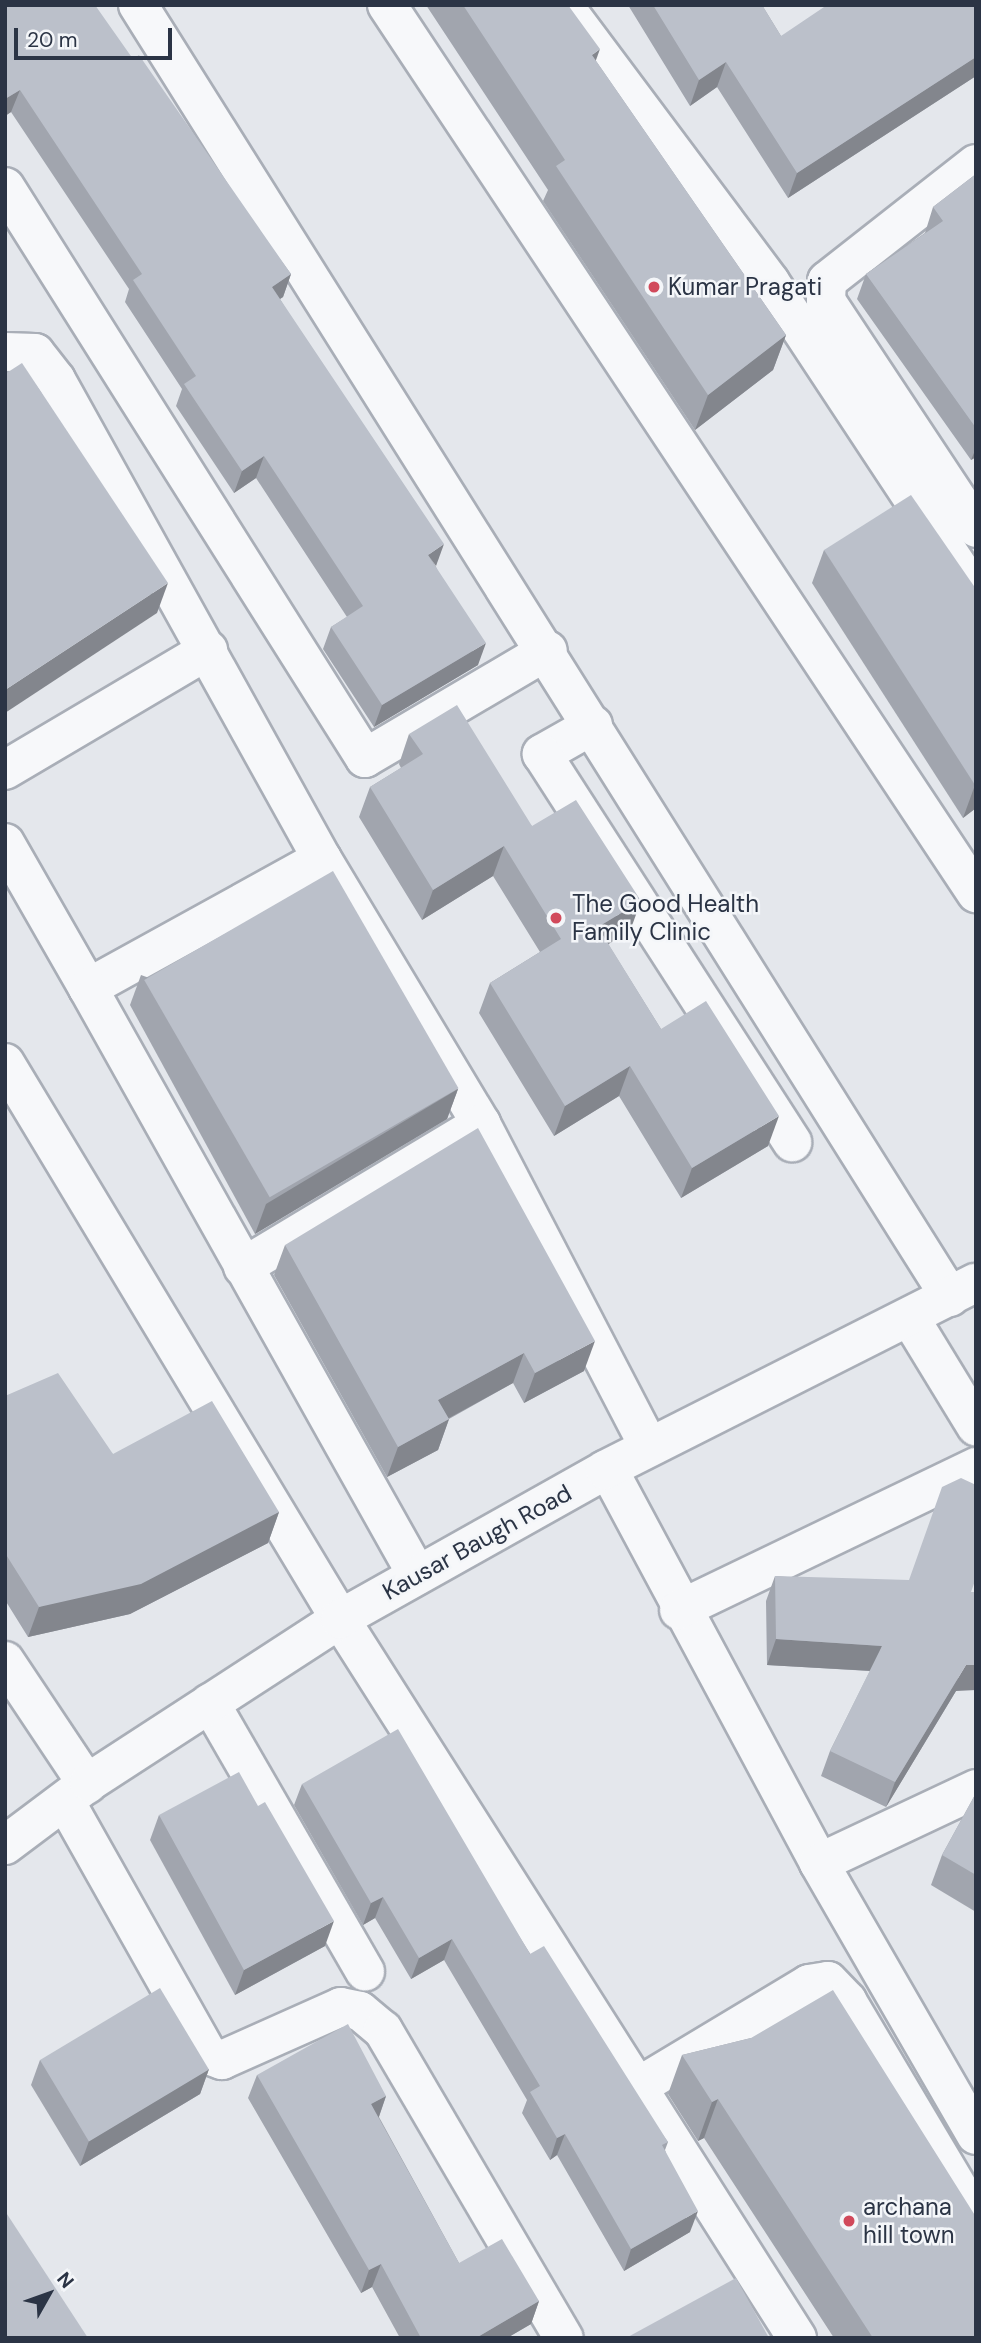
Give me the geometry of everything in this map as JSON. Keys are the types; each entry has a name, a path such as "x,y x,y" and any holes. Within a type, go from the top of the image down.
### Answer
{"street":[{"path":"138,5 548,650 727,945 963,1290"},
{"path":"387,5 976,893"},
{"path":"563,5 770,282 976,595"},
{"path":"976,164 827,281 826,301 976,528"},
{"path":"5,187 365,758 548,650"},
{"path":"5,352 35,353 56,380 322,859 481,1124 649,1447"},
{"path":"5,770 208,650"},
{"path":"593,725 542,754 792,1142"},
{"path":"5,843 417,1575"},
{"path":"88,988 322,859"},
{"path":"683,973 727,945"},
{"path":"5,1063 340,1619 640,2085 797,2338"},
{"path":"243,1267 481,1124"},
{"name":"Kausar Baugh Road","path":"5,1846 76,1792 340,1619 649,1447 963,1290"},
{"path":"910,1318 976,1426"},
{"path":"679,1610 976,1467"},
{"path":"608,1469 679,1610 818,1863 976,2135"},
{"path":"5,1661 76,1792 208,2055 222,2060 341,2007 360,2011 383,2030 564,2338"},
{"path":"210,1703 365,1972"},
{"path":"818,1863 976,1789"},
{"path":"640,2085 809,1984 828,1981 847,2001 976,2218"}],"building":[{"path":"5,5 95,5 133,59 139,55 291,274 272,287 444,544 428,555 486,643 382,705 331,627 363,606 264,456 242,471 184,384 196,376 133,280 142,274 20,90 5,99"},
{"path":"463,5 568,5 600,49 592,55 786,335 708,395 556,166 565,160"},
{"path":"653,5 762,5 781,36 827,5 976,5 976,57 797,173 726,62 699,80"},
{"path":"976,174 976,428 866,274 943,221 933,207"},
{"path":"22,363 168,583 5,690 5,374"},
{"path":"911,495 976,589 975,785 824,550"},
{"path":"457,705 532,826 576,800 641,901 598,927 661,1029 706,1001 779,1116 692,1168 630,1066 565,1106 490,983 561,939 504,846 433,890 370,787 423,754 409,734"},
{"path":"333,871 459,1088 270,1197 144,980"},
{"path":"478,1128 595,1341 535,1373 524,1353 438,1400 449,1419 398,1447 285,1245"},
{"path":"58,1373 113,1454 212,1401 279,1512 141,1584 39,1607 5,1553 5,1396"},
{"path":"961,1478 976,1485 976,1578 971,1592 976,1592 976,1665 966,1665 895,1782 830,1751 882,1646 776,1639 775,1576 909,1580 942,1487"},
{"path":"398,1729 530,1954 544,1946 668,2142 662,2145 698,2211 631,2249 565,2134 557,2138 530,2092 540,2086 452,1939 419,1958 383,1897 371,1903 302,1784"},
{"path":"239,1772 258,1806 265,1802 334,1921 244,1970 159,1815"},
{"path":"976,1793 976,1875 942,1855"},
{"path":"160,1988 209,2069 89,2142 40,2060"},
{"name":"archana hill town","path":"833,1990 976,2217 976,2338 873,2338 718,2099 712,2102 682,2055 751,2038"},
{"path":"348,2024 386,2096 371,2104 459,2263 502,2239 539,2301 476,2338 421,2338 381,2264 369,2270 257,2075"},
{"path":"5,2211 88,2338 5,2338"},
{"path":"736,2278 769,2338 626,2338"}],"place":[{"name":"Kumar Pragati","path":"654,287"},
{"name":"The Good Health Family Clinic","path":"556,918"},
{"name":"archana hill town","path":"849,2221"}]}
